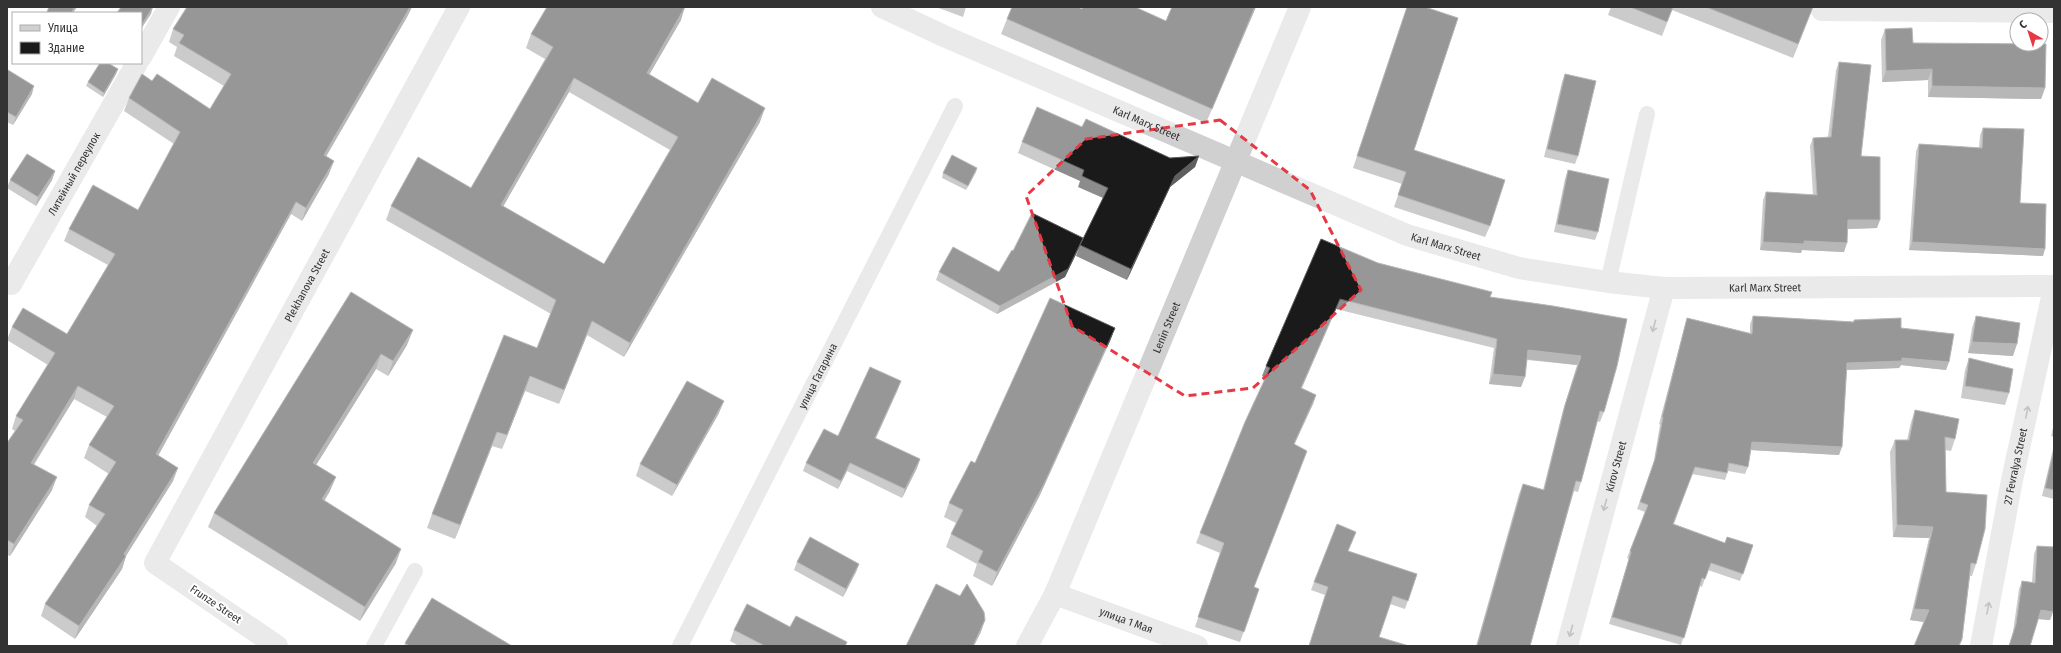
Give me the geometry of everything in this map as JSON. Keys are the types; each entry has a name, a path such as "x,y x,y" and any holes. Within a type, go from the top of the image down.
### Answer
{"street":[{"path":"142,55 170,7"},
{"name":"Plekhanova Street","path":"155,563 459,7"},
{"name":"Karl Marx Street","path":"882,7 946,37 1235,161 1336,207 1407,235 1519,268 1608,282 1664,288 2054,287"},
{"name":"Lenin Street","path":"1028,646 1055,594 1300,7"},
{"path":"1822,10 2054,12"},
{"name":"Литейный переулок","path":"11,284 136,64"},
{"name":"27 Fevralya Street","path":"1981,646 2012,480 2054,287"},
{"name":"Kirov Street","path":"1567,646 1664,288"},
{"name":"Frunze Street","path":"155,563 277,646"},
{"name":"улица 1 Мая","path":"1055,594 1197,646"}],"lane":[{"name":"улица Гагарина","path":"680,646 955,106"},
{"path":"1608,282 1647,114"},
{"path":"374,646 415,571"}],"highlighted area":[{"path":"1220,120 1310,190 1361,290 1253,388 1185,396 1072,326 1026,196 1086,139"}],"building":[{"path":"49,7 75,7 72,12 47,12"},
{"path":"121,7 153,7 142,24 142,12 118,12"},
{"path":"187,7 410,7 324,155 334,161 306,208 296,202 156,454 178,468 124,554 126,556 79,626 45,604 105,514 89,505 116,462 89,445 114,406 78,386 31,463 57,477 14,544 7,540 7,443 23,420 16,416 55,353 12,327 23,308 67,334 115,254 69,229 93,185 138,210 180,132 129,98 142,74 152,81 157,74 210,109 231,74 179,43 184,35 173,29"},
{"path":"547,7 685,7 647,73 698,103 712,78 765,108 630,343 592,321 564,390 530,376 507,435 497,432 460,525 432,514 504,335 537,348 556,300 391,206 418,157 471,188 553,47 531,34","holes":["574,78 678,137 604,264 501,205"]},
{"path":"1012,7 1078,7 1082,9 1083,7 1135,7 1166,21 1172,7 1255,7 1212,109 1007,19"},
{"path":"1407,7 1425,7 1458,18 1414,150 1505,180 1490,226 1398,195 1406,172 1357,156"},
{"path":"1630,7 1673,7 1667,22"},
{"path":"1706,7 1813,7 1798,44"},
{"path":"1912,28 1913,43 2009,44 2009,52 2046,52 2045,88 1932,86 1932,69 1886,71 1885,29"},
{"path":"1839,62 1871,65 1861,156 1880,157 1880,220 1848,220 1847,243 1804,241 1804,244 1763,242 1766,192 1817,195 1813,138 1831,137"},
{"path":"99,64 110,64 118,69 104,93 88,82"},
{"path":"7,70 34,86 16,117 7,112"},
{"path":"1565,74 1596,81 1578,156 1547,149"},
{"path":"1037,107 1082,127 1086,119 1170,158 1199,156 1175,176 1131,269 1080,245 1108,188 1082,176 1084,170 1022,142"},
{"path":"1983,128 2024,129 2020,203 2046,204 2045,249 1912,242 1919,144 1982,148"},
{"path":"27,154 55,171 38,197 10,180"},
{"path":"952,155 977,168 968,186 943,173"},
{"path":"1568,170 1609,179 1598,232 1557,224"},
{"path":"1032,213 1083,238 1068,269 1000,306 939,272 953,247 999,272 1012,250 1013,251"},
{"path":"1321,239 1378,263 1492,292 1490,297 1627,319 1617,366 1604,412 1600,411 1581,482 1576,481 1530,646 1477,646 1523,484 1544,490 1565,405 1581,356 1528,350 1525,377 1493,374 1497,339 1340,299 1301,388 1316,395 1294,444 1307,451 1254,587 1259,589 1244,632 1198,617 1224,543 1200,533 1245,422 1270,368 1266,366"},
{"path":"351,292 413,330 393,361 381,354 313,463 336,477 322,499 401,549 365,607 214,513"},
{"path":"1050,298 1115,328 1044,484 997,572 978,562 983,551 951,534 963,510 949,503 971,461 975,463"},
{"path":"1753,316 1854,322 1854,320 1901,318 1901,328 1954,334 1949,362 1902,358 1902,361 1847,363 1842,447 1752,442 1748,467 1729,463 1727,473 1695,467 1673,524 1725,543 1727,537 1753,545 1743,574 1711,563 1705,579 1702,578 1684,638 1612,617 1631,552 1630,551 1648,505 1640,502 1655,459 1662,417 1687,318 1752,334"},
{"path":"1976,316 2020,323 2017,344 1972,342"},
{"path":"1969,358 2013,369 2009,393 1965,386"},
{"path":"870,367 901,381 875,438 920,459 905,489 850,463 841,481 806,463 824,429 838,436"},
{"path":"687,381 724,401 677,485 640,464"},
{"path":"1915,410 1959,419 1955,439 1945,437 1946,492 1987,495 1985,529 1976,564 1971,563 1962,639 1959,646 1914,646 1929,610 1914,609 1933,527 1897,525 1895,440 1909,440"},
{"path":"2054,449 2054,490 2045,488"},
{"path":"1337,524 1356,532 1348,551 1417,574 1408,601 1393,596 1379,637 1409,646 1309,646 1328,587 1314,582"},
{"path":"810,537 859,564 846,589 797,562"},
{"path":"2037,546 2054,547 2053,612 2041,610 2030,646 2009,646 2016,624 2022,581 2035,583"},
{"path":"936,584 960,596 967,584 984,612 985,620 973,646 906,646"},
{"path":"432,598 512,646 409,646 405,643"},
{"path":"747,604 790,627 796,616 847,642 845,646 765,646 734,630"}]}
